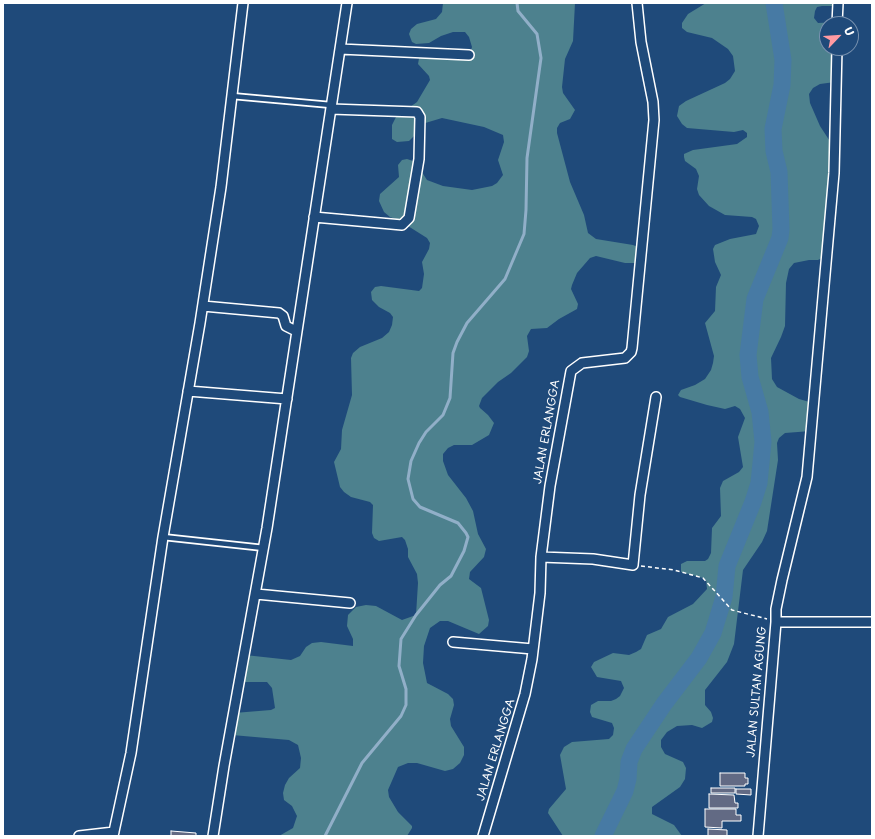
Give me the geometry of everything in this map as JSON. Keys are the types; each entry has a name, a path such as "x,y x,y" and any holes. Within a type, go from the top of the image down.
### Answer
{"street":[{"path":"79,836 114,834 131,753 163,537 203,306 232,96 243,3"},
{"path":"213,836 224,766 264,548 347,3"},
{"name":"JALAN ERLANGGA","path":"483,836 525,694 533,649 540,593 542,557 550,486 571,371 582,363 625,358 631,352 632,348 654,120 653,102 641,42 637,3"},
{"path":"837,16 838,3"},
{"path":"340,49 469,55"},
{"path":"776,622 776,609 782,580 808,477 834,173 837,56"},
{"path":"314,217 402,225 409,218 419,159 420,117 417,112 331,106"},
{"path":"203,306 279,313 283,316 286,326 296,331"},
{"path":"188,391 287,400"},
{"path":"542,557 593,559 634,565 640,496 656,397"},
{"path":"256,594 350,603"},
{"name":"JALAN SULTAN AGUNG","path":"758,836 776,622 872,622"},
{"path":"453,642 533,649"}],"lane":[{"path":"232,96 331,106"},
{"path":"163,537 264,548"}],"path":[{"path":"634,565 693,574 704,578 732,610 776,622"}],"green space":[{"path":"443,3 575,3 573,41 565,59 562,87 563,93 575,110 570,119 560,123 557,128 557,133 570,182 584,215 588,233 596,239 633,245 643,249 641,263 625,263 596,256 590,258 577,273 572,285 571,289 578,304 577,309 547,328 531,329 527,336 529,351 527,357 482,398 479,406 494,423 489,435 472,445 454,445 448,448 443,454 443,461 448,475 466,498 473,511 478,534 486,549 484,557 470,572 469,579 481,588 489,620 488,626 479,634 448,621 440,621 430,628 424,646 423,663 427,683 448,694 453,699 454,705 450,719 451,726 464,747 464,755 460,763 453,769 445,771 417,763 408,763 398,767 388,790 389,797 398,812 412,826 407,836 279,836 293,828 297,816 292,806 284,800 283,793 289,778 300,768 301,758 298,745 289,740 232,735 234,713 271,710 275,708 272,688 267,682 239,682 245,655 291,660 300,656 306,647 312,643 321,642 353,646 353,639 347,626 348,615 356,607 366,605 376,606 402,620 416,615 418,583 417,574 408,557 408,549 405,540 402,537 379,541 374,538 372,533 373,505 370,502 351,497 344,492 340,487 334,462 341,449 342,430 352,395 351,358 353,353 360,347 382,338 389,332 392,325 393,317 390,313 379,307 372,300 371,292 375,287 381,286 419,291 422,288 424,274 422,262 429,249 430,243 427,238 384,212 379,201 380,194 399,177 398,165 402,160 407,159 413,161 418,166 427,180 443,186 472,190 492,186 497,183 503,175 498,160 504,142 503,135 484,127 442,118 422,124 409,141 397,142 392,139 392,125 396,117 417,102 430,80 429,76 418,64 420,53 469,57 472,47 469,37 465,32 453,32 441,36 429,43 416,44 412,42 409,34 411,29 417,24 436,19 442,12"},
{"path":"706,3 838,3 838,6 817,7 814,18 819,23 819,56 837,56 835,82 820,84 813,88 809,94 810,103 820,126 835,149 826,256 818,260 794,263 789,269 786,283 785,326 771,358 772,379 777,387 799,399 813,403 811,431 785,433 779,438 777,443 778,460 767,531 762,542 743,570 734,644 727,662 705,690 705,705 711,712 713,718 712,722 702,728 692,725 677,726 667,732 661,740 661,747 665,754 683,762 686,768 685,779 680,787 652,807 652,814 674,825 682,836 563,836 548,813 549,809 566,789 560,755 564,747 572,742 609,739 613,735 614,728 612,723 592,717 590,712 591,705 598,701 611,701 616,699 620,696 624,688 621,681 597,677 591,667 594,662 613,653 629,655 641,649 647,635 661,629 668,617 693,604 707,589 706,580 681,572 681,564 687,561 705,561 708,559 711,553 712,528 721,516 720,488 723,481 739,472 743,467 738,437 745,418 740,409 735,406 725,409 707,405 680,397 678,395 681,390 695,385 705,379 711,370 713,363 714,356 705,323 715,311 716,287 721,275 715,262 713,249 715,245 730,239 756,234 759,226 756,219 752,217 725,215 709,206 699,195 697,189 699,176 696,169 685,161 684,154 693,150 737,144 747,137 747,133 743,130 734,132 687,128 682,124 677,116 679,106 686,101 725,83 730,79 735,71 733,56 728,49 712,38 687,32 682,28 682,23 688,14"}],"building":[{"path":"720,773 745,773 745,778 748,778 748,784 745,784 745,786 720,786"},
{"path":"711,788 735,788 735,793 711,793"},
{"path":"736,789 751,789 751,795 736,794"},
{"path":"709,794 734,795 735,803 738,803 738,808 709,808"},
{"path":"705,809 736,809 736,815 741,815 741,821 722,821 722,828 705,827"},
{"path":"708,829 727,830 727,836 708,836"},
{"path":"171,831 196,833 196,836 171,836"}],"waterway":[{"path":"325,836 362,763 401,716 406,705 406,689 399,666 401,639 416,615 440,585 451,576 464,551 468,537 458,523 420,507 413,499 408,479 411,461 419,443 426,432 443,415 450,398 453,353 457,342 467,323 505,279 524,234 527,158 541,58 537,34 518,11 517,3"},
{"path":"603,836 625,791 628,779 629,762 634,749 664,704 699,658 713,633 724,597 727,566 753,502 759,483 763,442 760,412 750,377 748,355 755,299 780,238 781,229 779,172 774,151 773,129 782,85 783,60 774,3"}]}
